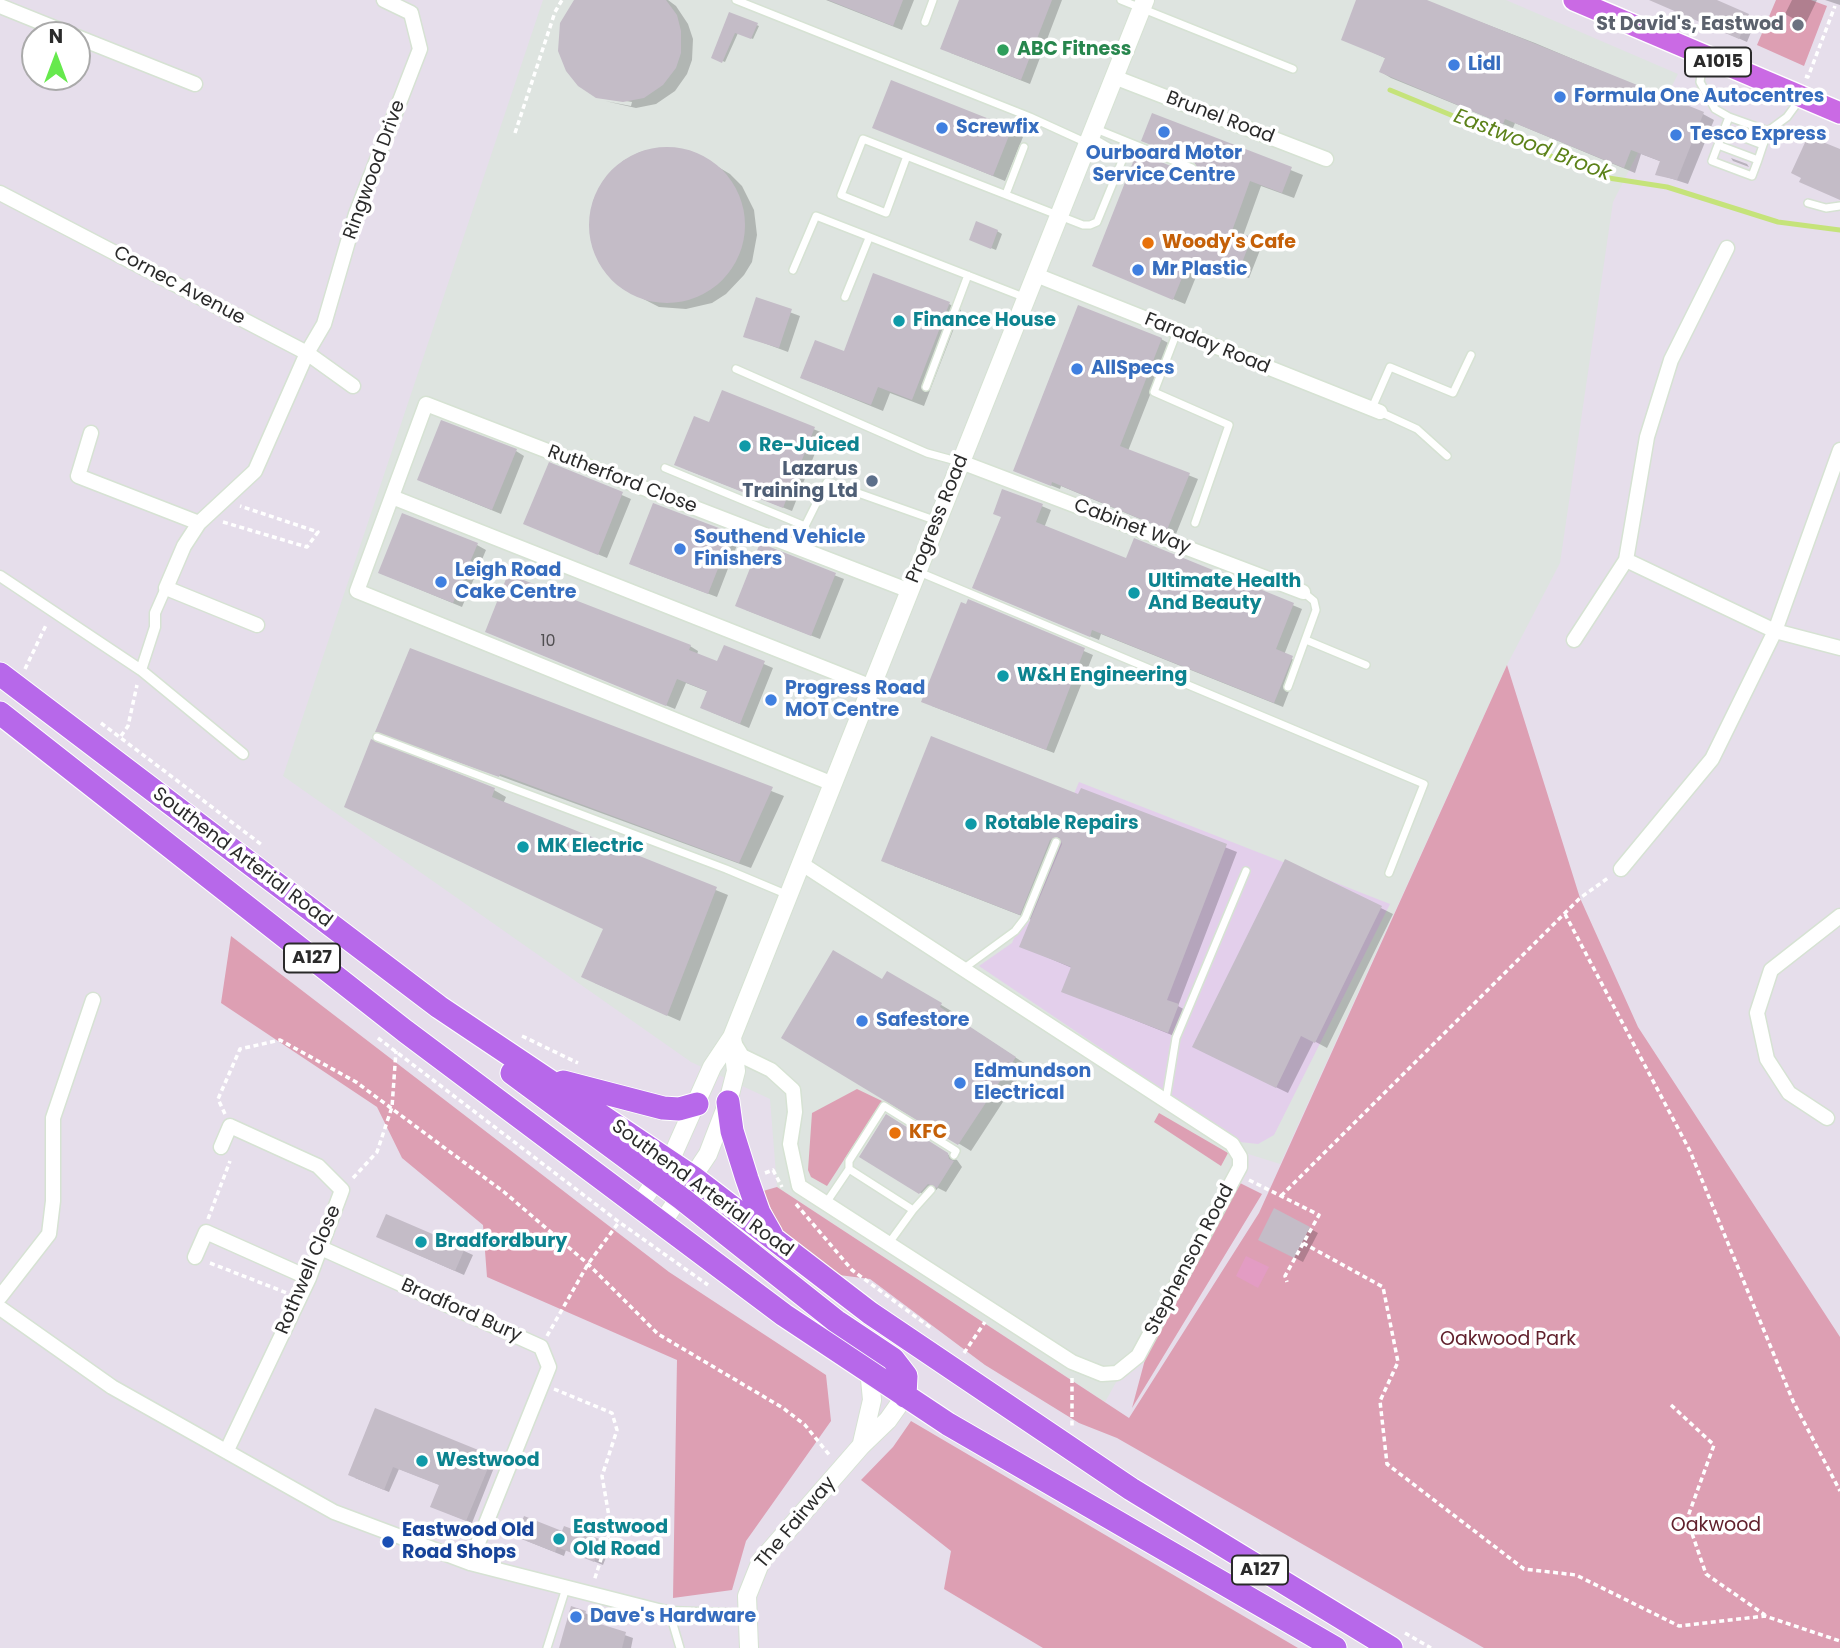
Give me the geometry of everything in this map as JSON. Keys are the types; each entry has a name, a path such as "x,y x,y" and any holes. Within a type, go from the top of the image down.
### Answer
{"highway":[{"name":"Southend Arterial Road","path":"8,671 439,1007 670,1161 931,1355 1131,1489 1393,1638"},
{"name":"Southend Arterial Road","path":"0,713 405,1031 639,1205 672,1210"},
{"path":"439,1007 455,1031 657,1181 672,1210 786,1283 899,1364 908,1382 905,1395"},
{"path":"543,1077 663,1108 679,1109 697,1104"},
{"path":"731,1093 732,1131 759,1213 780,1245"},
{"name":"A127","path":"672,1210 756,1283 784,1315 948,1424 1335,1648"}],"main road":[{"name":"A1015","path":"1574,0 1840,113"}],"street":[{"name":"Ringwood Drive","path":"307,353 324,324 356,214 420,49 411,13 384,0"},
{"name":"Progress Road","path":"639,1205 670,1161 712,1067 732,1037 1143,4"},
{"path":"0,6 37,21"},
{"path":"91,43 195,84"},
{"name":"Brunel Road","path":"1114,76 1326,159"},
{"name":"Cornec Avenue","path":"0,193 307,353 353,386"},
{"path":"1574,640 1626,560 1647,437 1671,359 1727,248"},
{"name":"Faraday Road","path":"1035,275 1376,410"},
{"path":"141,670 155,627 155,613 184,546 202,520 255,471 307,353"},
{"name":"Rutherford Close","path":"833,784 357,591 426,404 910,591"},
{"path":"91,433 78,476 202,520"},
{"path":"1622,869 1712,759 1775,632 1840,450"},
{"name":"Cabinet Way","path":"961,462 1303,592"},
{"path":"392,497 872,687"},
{"path":"1626,560 1775,632 1840,648"},
{"path":"0,576 141,670 243,754"},
{"path":"166,588 257,625"},
{"name":"Stephenson Road","path":"732,1037 742,1056 785,1080 793,1090 795,1112 790,1144 799,1186 1072,1362 1102,1374 1117,1373 1129,1366 1138,1356 1237,1174 1240,1157 1232,1144 802,864"},
{"path":"1827,1118 1789,1093 1767,1059 1757,1013 1772,970 1840,916"},
{"path":"0,1297 49,1234 53,1201 53,1118 93,1000"},
{"name":"Progress Road","path":"672,1210 708,1154 731,1093 732,1037"},
{"path":"731,1093 743,1069 755,1065 764,1067"},
{"path":"221,1147 230,1126"},
{"name":"Rothwell Close","path":"228,1450 309,1278 342,1190 318,1166 230,1126"},
{"path":"195,1256 206,1232 309,1278"},
{"name":"Bradford Bury","path":"321,1248 541,1347 549,1367 470,1563"},
{"path":"0,1308 112,1387 334,1512 470,1563 589,1594 670,1614 747,1617"},
{"name":"The Fairway","path":"861,1446 872,1400 870,1379 865,1369"},
{"name":"The Fairway","path":"749,1648 747,1617 751,1580 761,1561 861,1446 888,1420 905,1395"}],"lane":[{"path":"736,0 1030,117 1192,168"},
{"path":"925,22 933,0"},
{"path":"1121,0 1143,4 1293,69"},
{"path":"1703,56 1700,82 1715,109 1729,117 1769,131"},
{"path":"1729,117 1712,161 1752,176 1769,131 1787,117 1793,94"},
{"path":"1724,131 1763,145"},
{"path":"907,156 886,213 841,195 863,139 1006,194 1083,225 1097,222 1124,156 1120,151 1091,136"},
{"path":"1718,145 1758,160"},
{"path":"1006,194 1024,147"},
{"path":"1808,203 1826,208 1840,205"},
{"path":"793,270 816,216 869,239 1026,298"},
{"path":"845,297 869,239"},
{"path":"926,387 968,275"},
{"path":"1177,332 1154,392 1229,425 1195,523"},
{"path":"1447,456 1417,429 1376,410 1390,367 1454,393 1471,355"},
{"path":"736,369 927,453 961,462"},
{"path":"664,468 805,526 827,482 937,522"},
{"path":"918,571 1424,784 1389,873"},
{"path":"1288,687 1316,610 1314,601 1303,592"},
{"path":"1306,640 1366,665"},
{"path":"377,737 789,895"},
{"path":"963,969 1015,931 1025,918 1056,842"},
{"path":"1166,1099 1176,1038 1245,871"},
{"path":"825,1203 849,1170 849,1161 884,1106 956,1151 954,1155"},
{"path":"849,1170 913,1210"},
{"path":"889,1243 931,1190"},
{"path":"547,1648 566,1588"},
{"path":"670,1614 680,1648"}],"path":[{"path":"514,133 555,12 562,0"},
{"path":"1793,94 1794,71 1808,77 1835,6"},
{"path":"202,520 307,547 318,532 225,501"},
{"path":"8,671 23,674 53,611"},
{"path":"121,736 128,726 141,670"},
{"path":"98,721 269,851"},
{"path":"1281,1196 1565,914 1622,869"},
{"path":"1565,914 1690,1151 1793,1401 1840,1491"},
{"path":"521,1036 586,1067"},
{"path":"230,1126 218,1099 240,1049 280,1040 356,1082 504,1192 588,1264 658,1334 783,1408 805,1425 841,1469"},
{"path":"342,1190 377,1153 391,1107 396,1052"},
{"path":"206,1232 205,1226 230,1160 221,1147"},
{"path":"772,1170 783,1189"},
{"path":"1237,1174 1319,1214 1285,1276 1287,1283"},
{"path":"790,1197 852,1270 934,1329"},
{"path":"541,1347 588,1264 619,1222"},
{"path":"1303,1243 1383,1287 1398,1362 1380,1401 1387,1464 1524,1569 1576,1575 1679,1626 1765,1616"},
{"path":"195,1256 299,1298"},
{"path":"955,1345 975,1359"},
{"path":"1062,1420 1072,1427 1072,1362"},
{"path":"543,1384 612,1413 617,1430 601,1476 611,1528 589,1594"},
{"path":"1671,1405 1714,1445 1687,1519 1706,1574 1765,1616 1840,1640"},
{"path":"1393,1638 1431,1648"}],"shaded area":[{"path":"543,0 1506,0 1678,74 1613,202 1560,563 1507,665 1280,1164 1245,1153 1105,1402 777,1187 770,1099 691,1062 283,776"},
{"path":"1079,782 1390,904 1274,1135 1258,1144 1240,1142 979,966 1012,943"},
{"path":"1246,1256 1269,1267 1258,1288 1236,1276"}],"green space":[{"path":"1776,0 1811,0 1827,6 1804,66 1757,45"},
{"name":"Oakwood Park","path":"1507,665 1580,898 1638,1027 1840,1337 1840,1648 1484,1648 1117,1438 1079,1423 985,1365 870,1279 839,1275 784,1237 763,1191 777,1187 1129,1418 1259,1213"},
{"path":"231,936 669,1272 826,1375 831,1421 746,1541 732,1590 673,1598 677,1360 487,1277 483,1225 402,1158 377,1107 221,1003"},
{"path":"857,1089 882,1101 827,1186 811,1177 808,1170 812,1113"},
{"path":"1159,1113 1228,1153 1221,1166 1154,1122"},
{"path":"1238,1182 1262,1194 1132,1408 1154,1326"},
{"path":"911,1421 1298,1648 1043,1648 944,1589 951,1551 861,1480 893,1447"}],"building":[{"path":"574,0 666,0 677,15 681,31 681,53 676,68 663,85 644,98 623,102 596,98 578,86 566,71 558,51 560,23"},
{"path":"828,0 903,0 893,26"},
{"path":"959,0 1052,0 1021,80 940,49"},
{"path":"1356,0 1427,0 1704,112 1677,180 1655,175 1660,161 1631,150 1624,168 1505,119 1503,124 1379,72 1385,58 1341,40"},
{"path":"1649,0 1717,0 1749,14 1739,39"},
{"path":"729,12 758,23 751,39 735,33 722,63 711,58"},
{"name":"Screwfix","path":"891,80 1012,128 993,176 872,128"},
{"path":"1152,113 1292,167 1282,193 1250,181 1232,231 1252,237 1238,273 1190,258 1173,300 1092,266 1137,152 1190,174 1198,170 1194,162 1141,141"},
{"path":"1808,136 1840,149 1840,200 1799,182 1801,178 1791,173"},
{"path":"667,147 697,153 722,170 739,195 745,225 739,255 722,280 697,297 667,303 637,297 612,280 595,255 589,225 595,195 612,170 637,153"},
{"path":"976,221 998,230 991,249 969,240"},
{"name":"Finance House","path":"873,273 950,302 912,400 878,387 871,405 800,378 815,340 844,351"},
{"path":"756,297 792,309 779,348 743,337"},
{"path":"1078,305 1162,338 1120,446 1190,473 1167,530 1052,482 1051,486 1013,471"},
{"name":"Re-Juiced","path":"722,390 815,427 783,508 674,465 694,416 709,422"},
{"path":"441,420 517,449 492,510 417,480"},
{"path":"549,462 623,492 598,555 523,524"},
{"name":"Ultimate Health And Beauty","path":"1002,489 1043,504 1036,522 1126,558 1134,538 1294,603 1276,649 1293,656 1274,703 1092,630 1090,637 972,588 1001,517 993,514"},
{"name":"Southend Vehicle Finishers","path":"653,503 732,533 708,594 629,564"},
{"path":"402,513 478,543 453,603 378,573"},
{"path":"760,543 836,573 811,636 735,606"},
{"path":"508,574 691,645 689,650 717,661 724,645 765,661 740,724 700,708 707,691 677,679 666,706 485,632"},
{"name":"W&H Engineering","path":"968,599 1085,648 1046,750 921,702 961,602 966,604"},
{"name":"MK Electric","path":"410,648 773,787 739,863 500,774 499,777 375,732"},
{"path":"931,736 1078,794 1081,788 1227,844 1167,1000 1179,1004 1168,1033 1061,992 1071,967 1019,947 1062,844 1059,837 1050,840 1020,915 881,861"},
{"name":"MK Electric","path":"371,739 495,788 492,797 717,887 667,1016 581,977 603,929 344,807"},
{"path":"1285,859 1382,906 1315,1043 1301,1036 1276,1088 1192,1047"},
{"path":"833,950 882,979 887,971 942,1003 940,1007 1016,1057 958,1145 781,1038"},
{"name":"KFC","path":"886,1114 948,1153 949,1159 954,1161 937,1188 928,1184 919,1194 859,1157"},
{"path":"1274,1208 1310,1227 1294,1258 1258,1240"},
{"name":"Bradfordbury","path":"386,1214 465,1248 455,1271 376,1237"},
{"name":"Westwood","path":"375,1408 493,1456 466,1521 430,1507 439,1485 393,1467 384,1490 348,1475"},
{"name":"Eastwood Old Road","path":"524,1516 562,1531 564,1526 602,1540 594,1562 557,1547 555,1552 516,1537"},
{"path":"571,1606 586,1611 584,1619 626,1632 622,1648 559,1648"}],"waterway":[{"name":"Eastwood Brook","path":"1390,90 1602,177 1667,187 1778,222 1840,230"}],"place":[{"name":"St David's, Eastwod","path":"1798,25"},
{"name":"ABC Fitness","path":"1003,50"},
{"name":"Lidl","path":"1454,65"},
{"name":"Formula One Autocentres","path":"1560,97"},
{"name":"Screwfix","path":"942,128"},
{"name":"Ourboard Motor Service Centre","path":"1164,132"},
{"name":"Tesco Express","path":"1676,135"},
{"name":"Woody's Cafe","path":"1148,243"},
{"name":"Mr Plastic","path":"1138,270"},
{"name":"Finance House","path":"899,321"},
{"name":"AllSpecs","path":"1077,369"},
{"name":"Re-Juiced","path":"745,446"},
{"name":"Lazarus Training Ltd","path":"872,481"},
{"name":"Southend Vehicle Finishers","path":"680,549"},
{"name":"Leigh Road Cake Centre","path":"441,582"},
{"name":"Ultimate Health And Beauty","path":"1134,593"},
{"name":"W&H Engineering","path":"1003,676"},
{"name":"Progress Road MOT Centre","path":"771,700"},
{"name":"Rotable Repairs","path":"971,824"},
{"name":"MK Electric","path":"523,847"},
{"name":"Safestore","path":"862,1021"},
{"name":"Edmundson Electrical","path":"960,1083"},
{"name":"KFC","path":"895,1133"},
{"name":"Bradfordbury","path":"421,1242"},
{"name":"Westwood","path":"422,1461"},
{"name":"Eastwood Old Road","path":"559,1539"},
{"name":"Eastwood Old Road Shops","path":"388,1542"},
{"name":"Dave's Hardware","path":"576,1617"}],"park label":[{"name":"Oakwood","path":"1716,1526"}]}
